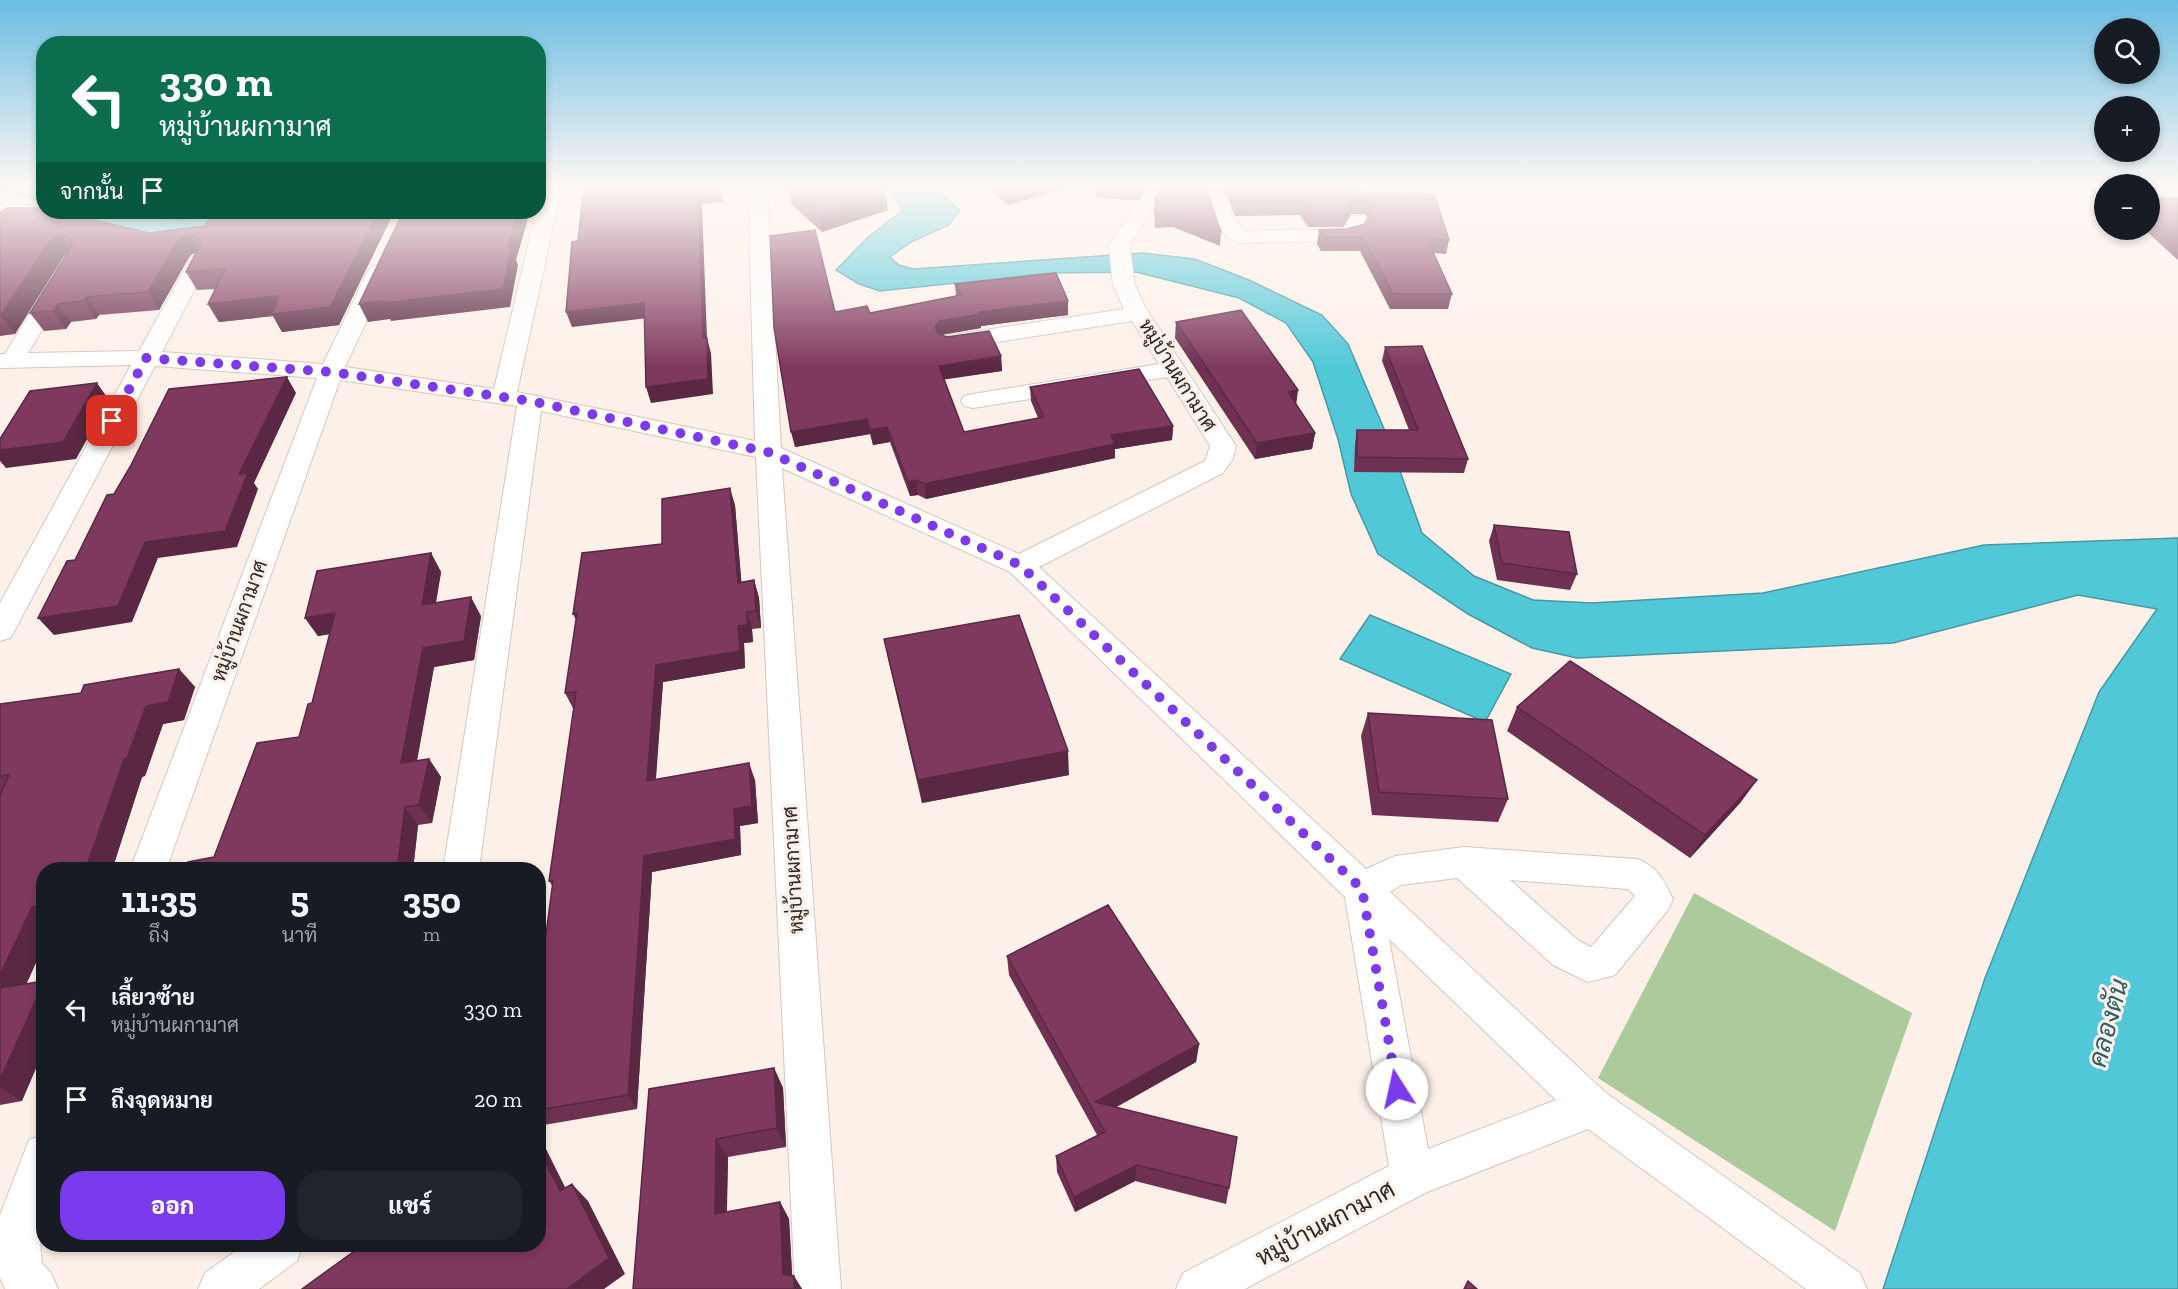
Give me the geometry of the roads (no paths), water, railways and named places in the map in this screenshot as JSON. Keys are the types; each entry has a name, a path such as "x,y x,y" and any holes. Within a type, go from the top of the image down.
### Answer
{"street":[{"path":"462,862 517,399 542,246"},
{"name":"หมู่บ้านผกามาศ","path":"760,246 768,452 818,1289"},
{"name":"หมู่บ้านผกามาศ","path":"1020,565 1218,464 1223,446 1138,313 1124,285 1119,246"},
{"name":"หมู่บ้านผกามาศ","path":"151,862 331,372 386,257"},
{"path":"0,630 200,260"},
{"path":"6,361 67,271"},
{"path":"950,342 1138,313"},
{"path":"6,361 146,358 331,372 517,399 768,452 1020,565 1592,1107 1844,1289"},
{"path":"973,401 1174,369"},
{"path":"1362,889 1395,871 1464,862 1637,874 1647,884 1655,899 1602,963 1588,965 1566,953 1464,862"},
{"name":"หมู่บ้านผกามาศ","path":"1199,1289 1412,1178 1362,889"},
{"path":"1412,1178 1592,1107"},
{"path":"34,1289 20,1272 17,1228 36,1177"},
{"path":"221,1289 271,1252"}],"water":[{"name":"คลองตัน","path":"859,246 905,246 890,257 899,265 913,269 1143,253 1195,259 1249,280 1322,315 1348,344 1390,443 1422,533 1474,576 1533,600 1592,603 1763,593 1984,545 2178,538 2178,1289 1883,1289 1985,978 2099,692 2157,609 2078,595 1893,643 1577,658 1532,648 1468,614 1378,554 1351,494 1338,439 1313,362 1286,323 1239,298 1136,272 1050,273 880,291 859,284 836,270"},
{"path":"1370,615 1511,674 1485,722 1340,659"}]}
